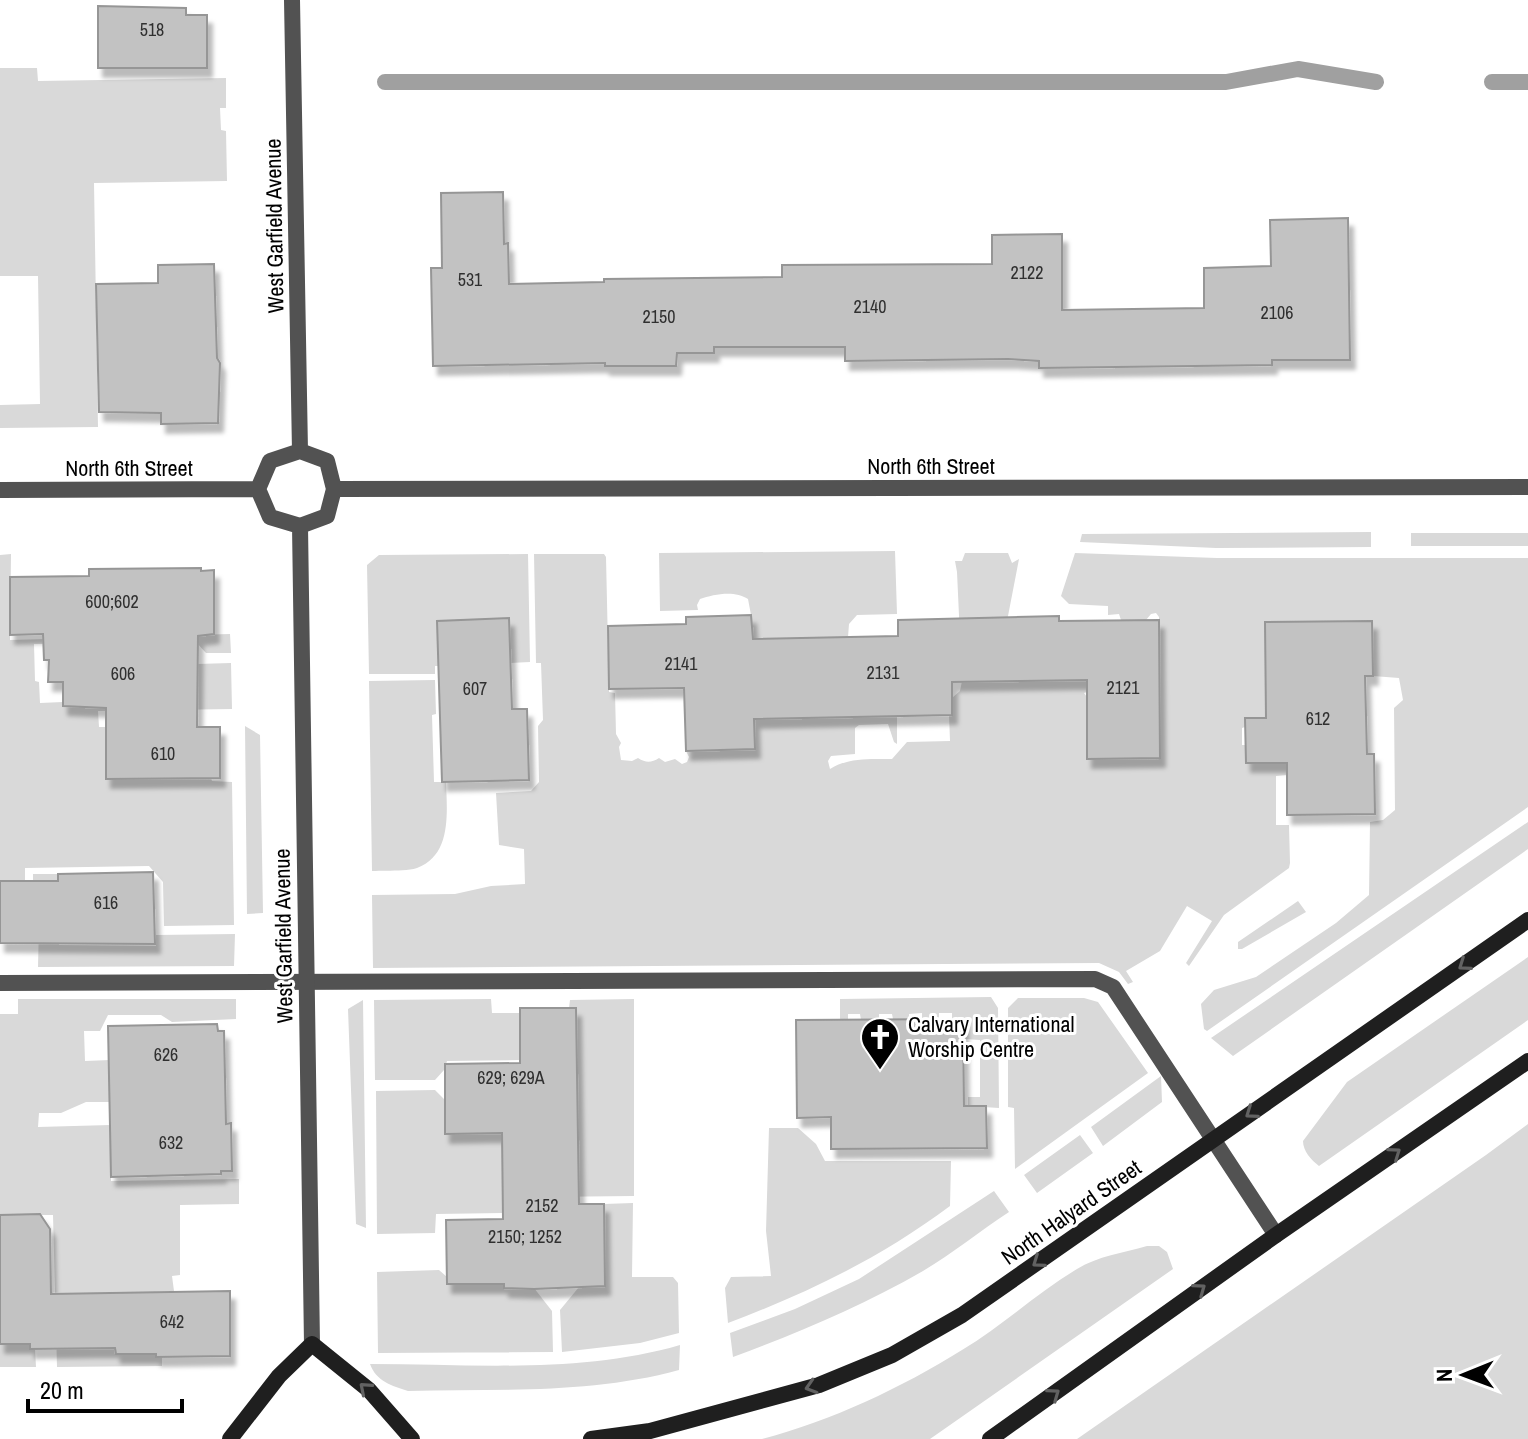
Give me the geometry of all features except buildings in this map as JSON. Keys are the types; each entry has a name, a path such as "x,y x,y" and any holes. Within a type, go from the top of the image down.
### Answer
{"main road":[{"name":"North Halyard Street","path":"591,1439 650,1431 819,1385 892,1355 962,1315 1528,920"},
{"path":"990,1439 1276,1235 1528,1061"},
{"path":"230,1439 279,1376 312,1344 369,1390 412,1439"}],"street":[{"name":"West Garfield Avenue","path":"292,0 300,451"},
{"path":"300,451 327,461 334,489 327,516 300,526 270,517 258,489 270,461 300,451"},
{"name":"North 6th Street","path":"334,489 1528,487"},
{"name":"North 6th Street","path":"0,490 258,489"},
{"name":"West Garfield Avenue","path":"300,526 312,1344"},
{"path":"0,983 1095,979 1113,987 1276,1235"}],"shaded area":[{"path":"0,68 37,68 38,81 226,78 226,108 220,108 221,130 226,131 227,181 94,183 98,427 0,428 0,405 40,404 38,276 0,276"},
{"path":"1371,532 1371,547 1216,548 1080,542 1082,534"},
{"path":"1411,533 1528,533 1528,546 1411,546"},
{"path":"895,551 897,614 857,615 849,624 848,637 814,638 815,717 897,716 897,744 888,724 859,725 855,728 855,754 831,756 828,761 830,769 852,761 892,759 907,742 950,741 952,698 960,691 962,681 955,561 962,561 965,553 1008,553 1012,563 1019,559 1008,616 1009,681 1086,680 1087,759 1160,758 1159,617 1156,613 1146,620 1121,620 1119,614 1108,615 1108,606 1069,604 1061,596 1075,553 1217,558 1528,558 1528,807 1207,1031 1204,1029 1201,1004 1214,990 1256,977 1336,923 1369,895 1370,822 1383,820 1395,810 1394,708 1403,700 1399,678 1373,676 1372,621 1265,622 1266,684 1284,718 1245,718 1242,745 1245,745 1246,763 1287,763 1287,775 1276,776 1276,825 1289,825 1289,868 1224,915 1189,966 1186,963 1212,921 1187,906 1160,951 1126,971 1133,982 1128,984 1119,972 1099,963 373,968 372,895 455,894 491,886 525,884 524,849 499,845 496,793 531,791 539,782 538,726 543,720 541,663 536,663 534,554 604,554 609,692 615,693 616,734 621,743 621,760 638,758 648,762 659,758 665,762 675,759 682,764 689,757 686,751 755,748 751,615 748,599 731,594 700,599 698,610 660,611 659,553"},
{"path":"11,554 10,640 230,634 231,653 206,653 196,642 34,644 35,681 39,682 40,703 63,702 94,708 168,708 197,664 231,663 232,709 98,711 99,727 106,727 107,779 211,778 212,781 232,782 234,925 164,926 163,882 149,866 25,868 25,881 0,881 0,555"},
{"path":"528,554 530,662 510,663 509,618 438,621 439,666 435,666 435,674 369,674 367,565 379,555"},
{"path":"435,680 436,714 432,715 434,782 446,782 446,819 442,843 428,862 417,868 372,871 369,681"},
{"path":"245,726 260,735 263,913 247,914"},
{"path":"1528,822 1528,849 1233,1056 1211,1038"},
{"path":"33,874 58,874 59,945 156,946 156,935 235,934 234,966 38,967 40,881 33,881"},
{"path":"1298,901 1306,912 1238,949 1238,942"},
{"path":"1528,957 1528,1020 1319,1166 1310,1158 1303,1141 1347,1082"},
{"path":"991,997 998,1008 999,1108 968,1106 968,1097 980,1097 980,1040 964,1039 963,1019 952,1019 952,1013 939,1013 939,1019 922,1019 922,1013 909,1014 909,1020 893,1019 892,1014 879,1014 879,1019 861,1020 860,1014 848,1014 848,1019 840,1019 840,999"},
{"path":"1018,998 1084,998 1098,1002 1148,1073 1015,1169 1014,1108 1008,1107 1008,1008"},
{"path":"18,999 236,999 236,1019 172,1022 161,1015 108,1015 100,1031 84,1031 85,1061 110,1060 111,1102 86,1102 61,1113 39,1113 38,1127 110,1125 111,1181 239,1179 239,1204 180,1205 180,1275 172,1276 174,1291 115,1294 116,1354 156,1354 156,1357 162,1357 162,1366 57,1367 53,1215 0,1215 0,1014 18,1014"},
{"path":"491,999 492,1013 519,1013 519,1060 447,1061 435,1080 375,1080 374,1000"},
{"path":"634,999 634,1196 540,1197 503,1213 436,1214 435,1233 377,1234 376,1091 435,1090 444,1099 445,1134 577,1132 576,1008 569,1008 570,1000"},
{"path":"363,1000 366,1228 356,1224 348,1009"},
{"path":"1161,1076 1162,1102 1103,1146 1091,1127"},
{"path":"1528,1124 1528,1439 1077,1439 1486,1155"},
{"path":"769,1128 798,1128 816,1144 825,1161 951,1161 950,1206 871,1258 787,1299 728,1323 725,1288 731,1277 771,1276 766,1231"},
{"path":"1080,1135 1093,1153 1037,1193 1024,1175"},
{"path":"994,1191 1009,1212 934,1264 853,1307 733,1357 730,1333 795,1309 859,1279"},
{"path":"633,1203 632,1277 673,1277 678,1283 679,1333 640,1343 562,1352 560,1310 579,1287 605,1286 604,1204"},
{"path":"1147,1246 1159,1246 1167,1252 1173,1269 930,1439 762,1439 814,1423 890,1390 977,1341 1077,1269 1102,1258"},
{"path":"439,1270 447,1277 448,1284 504,1284 504,1288 534,1288 552,1311 553,1352 378,1353 377,1272"},
{"path":"30,1343 30,1349 35,1349 36,1367 0,1367 0,1344"},
{"path":"680,1345 679,1370 579,1387 408,1391 380,1379 370,1364 565,1364 642,1354"}],"waterway":[{"path":"385,82 1226,82 1298,69 1376,82"},
{"path":"1492,82 1528,82"}],"place":[{"name":"Calvary International Worship Centre","path":"880,1071"}]}
